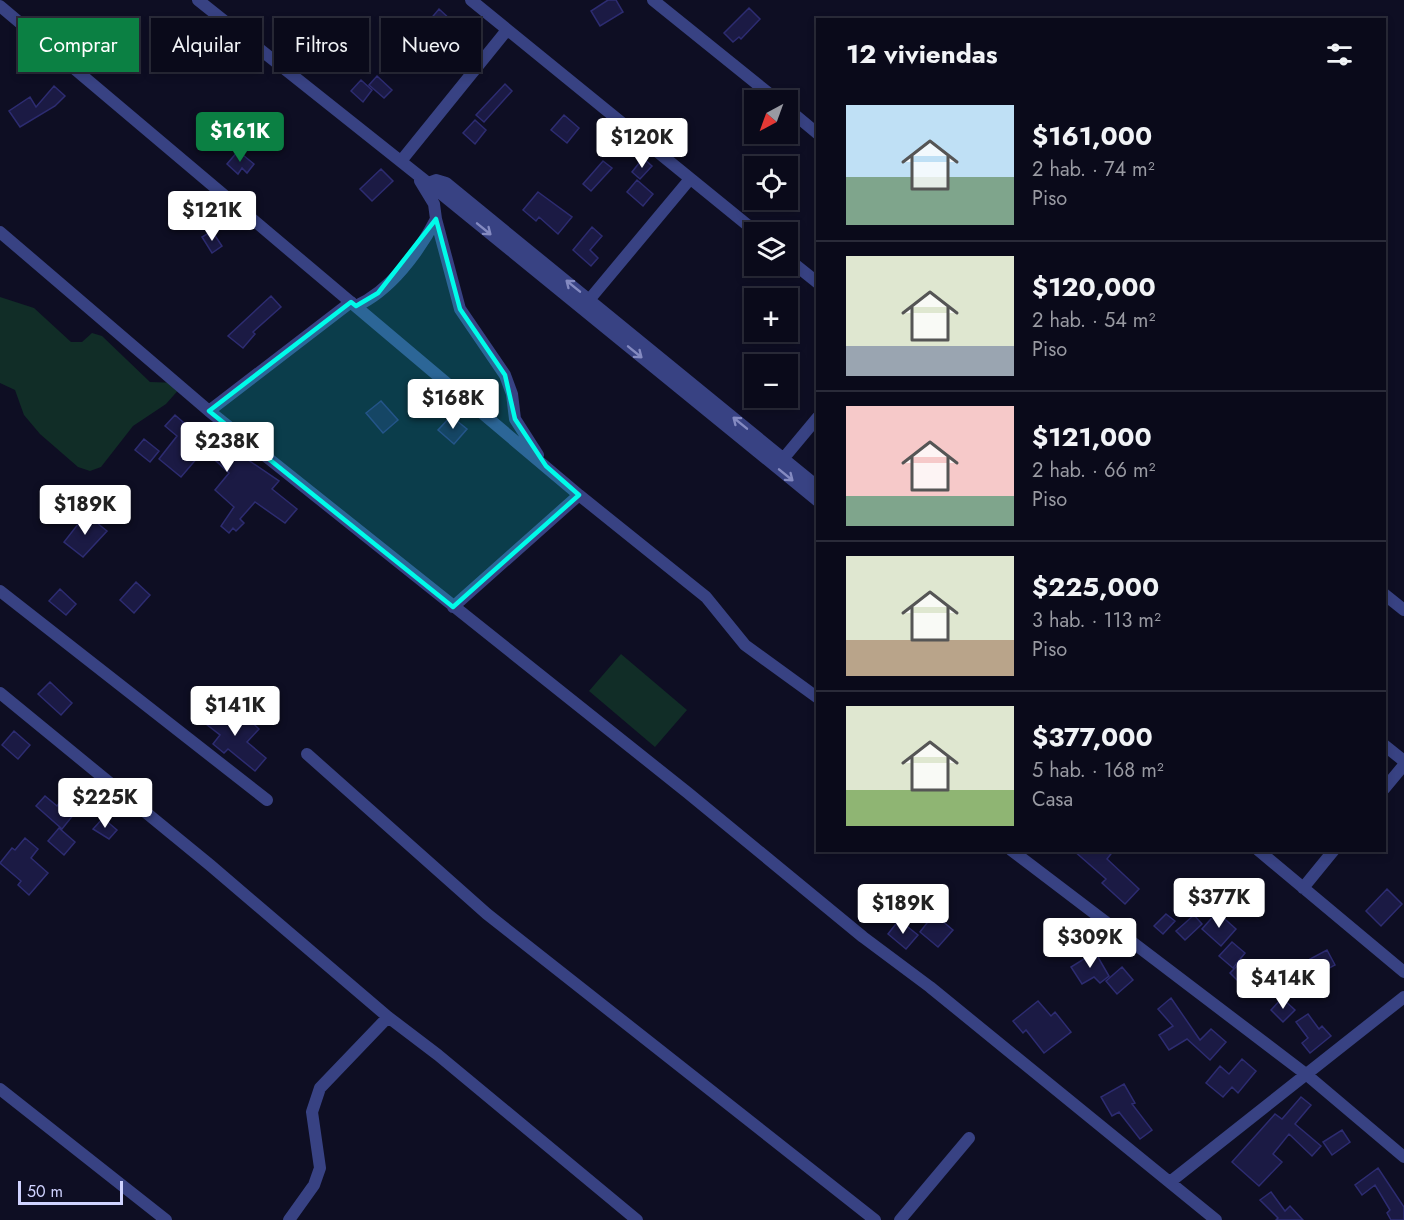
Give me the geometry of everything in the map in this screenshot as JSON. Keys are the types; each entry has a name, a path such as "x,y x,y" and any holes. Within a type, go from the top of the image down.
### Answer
{"street":[{"path":"198,0 401,161 816,499"},
{"path":"471,0 744,222"},
{"path":"653,0 765,90"},
{"path":"0,6 579,495 706,597 745,645 816,697"},
{"path":"401,161 507,30"},
{"path":"798,117 816,132"},
{"path":"415,173 434,204 460,309 505,375 512,394 515,419 546,466"},
{"path":"589,300 690,179"},
{"path":"428,183 436,180 446,183 816,485"},
{"path":"209,411 354,304 378,293 398,272 436,219"},
{"path":"0,232 209,411 688,793 863,937 930,987 1216,1220"},
{"path":"798,267 816,281"},
{"path":"783,459 816,419"},
{"path":"453,607 579,495"},
{"path":"0,591 267,800"},
{"path":"1386,596 1404,610"},
{"path":"0,693 210,865 388,1017 438,1055 637,1220"},
{"path":"1386,747 1404,763 1386,786"},
{"path":"307,754 487,914 875,1220"},
{"path":"1014,852 1307,1075 1404,1156"},
{"path":"1260,852 1404,972"},
{"path":"1303,888 1332,852"},
{"path":"1170,1182 1404,997"},
{"path":"289,1220 314,1185 320,1168 312,1112 320,1088 388,1017"},
{"path":"0,1089 166,1220"},
{"path":"900,1220 969,1138"}],"highlighted area":[{"path":"436,219 460,309 505,375 515,419 546,466 579,495 453,607 209,411 351,302 356,306 378,293"}],"green space":[{"path":"0,297 34,308 71,342 82,342 92,333 102,336 150,382 180,383 181,387 166,404 133,426 101,467 90,471 78,467 40,434 24,415 15,390 0,383"},
{"path":"621,654 687,710 655,747 589,691"}],"building":[{"path":"608,0 616,0 623,12 600,26 591,11"},
{"path":"749,8 760,19 741,39 739,37 733,42 724,33"},
{"path":"439,9 449,18 431,18"},
{"path":"377,76 392,90 384,98 369,85"},
{"path":"361,80 372,90 363,102 351,91"},
{"path":"505,84 512,91 484,122 476,115"},
{"path":"54,86 65,96 55,106 20,127 9,111 30,97 36,107"},
{"path":"564,115 579,128 567,143 551,130"},
{"path":"475,120 486,130 475,144 463,133"},
{"path":"238,151 254,164 247,173 242,168 238,174 227,164"},
{"path":"643,158 652,166 640,179 632,172"},
{"path":"603,161 612,168 591,191 583,184"},
{"path":"381,169 393,181 372,201 360,189"},
{"path":"637,180 653,194 643,206 627,192"},
{"path":"179,192 188,206 178,212 170,198"},
{"path":"538,192 572,217 558,234 539,217 536,221 523,210"},
{"path":"592,227 602,236 590,250 598,258 591,266 573,250"},
{"path":"212,231 222,246 212,253 202,237"},
{"path":"271,296 281,307 253,332 255,334 243,348 228,336"},
{"path":"381,401 398,420 383,433 366,413"},
{"path":"175,415 199,436 208,426 238,453 279,481 272,489 297,509 285,523 255,502 240,519 244,523 236,531 233,528 229,533 221,526 234,507 215,490 229,473 204,450 181,477 159,459 177,436 165,426"},
{"path":"451,416 467,429 454,444 438,430"},
{"path":"144,439 159,451 150,462 135,450"},
{"path":"86,514 107,531 83,557 64,542"},
{"path":"136,582 150,595 134,613 120,600"},
{"path":"60,589 76,604 66,615 49,601"},
{"path":"50,682 72,703 61,715 38,694"},
{"path":"211,707 234,725 243,714 259,729 247,742 266,758 255,771 228,749 224,753 213,744 220,735 201,720"},
{"path":"14,731 30,745 18,759 2,745"},
{"path":"45,796 57,806 60,802 74,814 62,829 36,806"},
{"path":"103,818 117,830 109,839 93,829"},
{"path":"59,828 75,842 64,855 48,841"},
{"path":"25,838 38,849 31,858 48,873 29,895 18,885 21,881 0,863 12,848 15,850"},
{"path":"1075,852 1112,852 1107,859 1139,889 1125,904 1102,883 1106,879"},
{"path":"1387,889 1402,904 1381,926 1366,911"},
{"path":"1217,912 1236,929 1221,946 1202,929"},
{"path":"934,914 953,930 938,947 920,932"},
{"path":"1166,914 1175,921 1163,934 1154,926"},
{"path":"1194,915 1202,924 1185,940 1176,931"},
{"path":"899,920 918,935 906,949 888,934"},
{"path":"1232,942 1245,953 1233,968 1219,956"},
{"path":"1327,950 1335,965 1318,974 1310,959"},
{"path":"1095,952 1109,976 1100,983 1094,977 1082,984 1071,967"},
{"path":"1240,963 1250,973 1240,983 1230,973"},
{"path":"1122,967 1133,980 1117,994 1106,981"},
{"path":"1171,998 1200,1040 1211,1029 1226,1042 1210,1060 1187,1039 1169,1050 1159,1035 1173,1026 1158,1009"},
{"path":"1282,998 1295,1010 1283,1022 1271,1010"},
{"path":"1038,1001 1051,1016 1055,1012 1071,1032 1044,1053 1026,1030 1023,1033 1013,1021"},
{"path":"1308,1014 1319,1029 1322,1026 1331,1036 1310,1053 1302,1043 1308,1038 1296,1022"},
{"path":"1242,1059 1256,1071 1238,1093 1232,1087 1223,1097 1206,1083 1220,1066 1229,1074"},
{"path":"1124,1084 1135,1103 1132,1104 1152,1130 1140,1139 1119,1112 1112,1116 1101,1097"},
{"path":"1301,1097 1311,1105 1295,1124 1321,1146 1312,1156 1289,1134 1273,1154 1282,1162 1259,1186 1232,1162 1275,1114 1282,1119"},
{"path":"1342,1130 1350,1142 1332,1155 1323,1142"},
{"path":"1378,1168 1404,1207 1404,1220 1391,1220 1387,1213 1390,1210 1375,1185 1362,1195 1355,1185"},
{"path":"1271,1192 1285,1211 1290,1206 1303,1220 1276,1220 1278,1218 1260,1200"}]}
